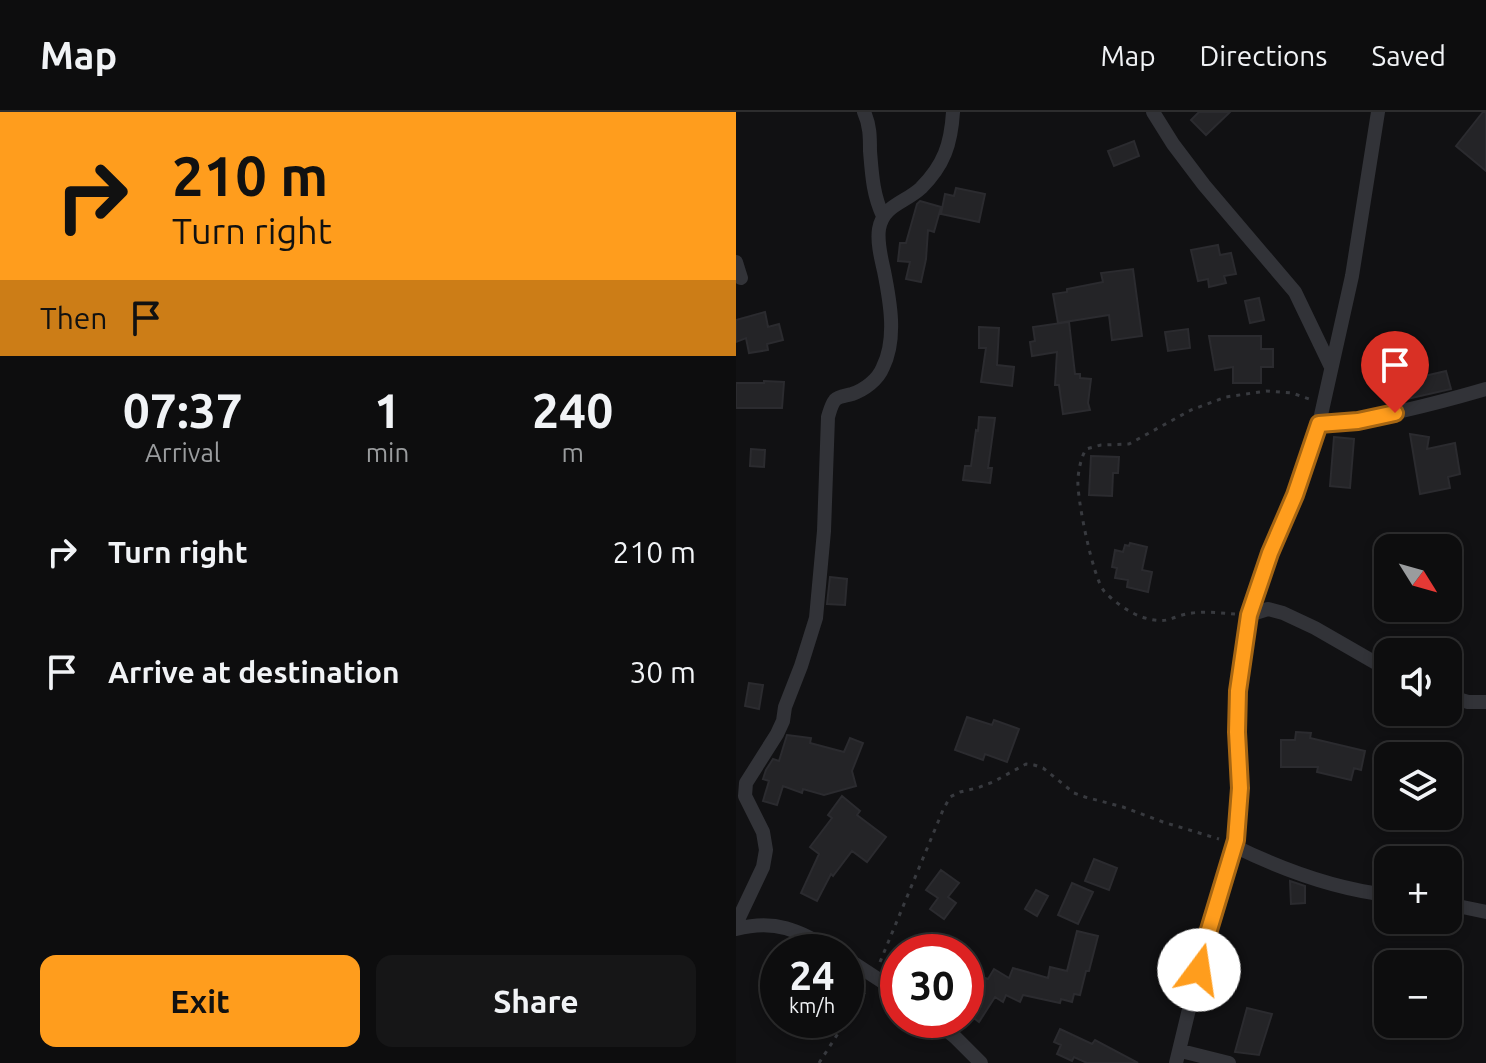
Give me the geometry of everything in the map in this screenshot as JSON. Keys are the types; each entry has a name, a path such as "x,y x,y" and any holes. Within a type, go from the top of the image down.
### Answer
{"street":[{"path":"864,112 870,128 872,182 883,216"},
{"path":"736,927 763,867 766,850 763,832 745,796 746,783 783,721 816,618 824,531 828,417 838,397 863,390 883,370 891,309 879,230 888,209 920,189 935,172 949,146 953,112"},
{"path":"1153,112 1204,185 1295,292 1331,367"},
{"path":"1229,1063 1178,1057 1205,943 1234,846 1240,788 1238,691 1249,615 1319,424 1352,276 1378,112"},
{"path":"736,262 741,278"},
{"path":"1319,424 1358,421 1436,404 1486,389"},
{"path":"1249,615 1268,609 1283,613 1374,662"},
{"path":"1462,700 1486,702"},
{"path":"1234,846 1295,872 1374,892"},
{"path":"1462,907 1486,912"},
{"path":"736,927 767,924 805,934"},
{"path":"864,970 880,980"},
{"path":"956,1038 981,1063"}],"path":[{"path":"1249,615 1196,613 1166,622 1141,617 1123,607 1104,590 1097,575 1081,510 1077,480 1081,457 1086,449 1129,444 1191,410 1226,397 1266,391 1292,393 1324,404"},
{"path":"819,1063 874,976 900,908 950,797 993,782 1026,764 1034,765 1043,768 1074,793 1234,846"}],"building":[{"path":"1199,112 1230,112 1206,135 1191,120"},
{"path":"1486,112 1486,171 1456,146"},
{"path":"1134,141 1139,156 1114,166 1108,151"},
{"path":"956,188 985,194 979,222 941,214 945,194 954,196"},
{"path":"920,201 941,207 934,232 928,230 921,282 906,279 910,262 898,261 900,243 906,243"},
{"path":"1218,245 1220,255 1231,253 1236,274 1224,276 1226,283 1209,287 1208,279 1198,281 1191,250"},
{"path":"1133,269 1142,336 1112,340 1109,315 1058,323 1053,294 1103,282 1101,273"},
{"path":"1259,298 1264,320 1250,323 1245,301"},
{"path":"765,312 768,327 779,324 783,340 767,344 768,350 749,353 746,338 736,342 736,320"},
{"path":"1069,322 1075,374 1091,379 1090,410 1063,414 1059,385 1055,385 1057,352 1032,356 1030,342 1035,341 1033,327"},
{"path":"979,327 999,328 997,365 1014,367 1012,386 981,382 986,348 979,348"},
{"path":"1188,329 1190,348 1168,351 1165,332"},
{"path":"1209,336 1261,336 1261,349 1273,349 1273,367 1261,367 1261,383 1233,383 1233,367 1215,370"},
{"path":"1415,364 1416,378 1446,371 1451,389 1394,401 1390,367"},
{"path":"784,382 782,408 736,408 736,383"},
{"path":"979,417 995,418 988,468 992,468 990,483 963,480 965,466 971,466"},
{"path":"1410,434 1429,437 1427,449 1455,443 1460,474 1448,477 1450,488 1420,494"},
{"path":"1334,437 1354,439 1350,488 1330,486"},
{"path":"751,449 765,450 764,467 750,466"},
{"path":"1091,456 1119,457 1118,473 1113,473 1112,496 1089,495"},
{"path":"1130,543 1147,547 1142,570 1152,572 1148,592 1127,587 1128,580 1115,578 1117,568 1112,567 1115,550 1123,552 1125,545 1129,546"},
{"path":"830,577 847,579 845,605 827,604"},
{"path":"749,683 763,685 759,709 745,706"},
{"path":"967,717 992,725 994,720 1019,729 1007,762 985,754 983,760 955,750"},
{"path":"1296,732 1311,733 1310,738 1365,751 1361,770 1354,768 1351,780 1317,772 1318,767 1281,767 1281,740 1295,740"},
{"path":"787,735 811,738 810,743 844,752 850,738 863,743 852,771 856,786 824,795 803,789 802,793 783,786 777,805 763,801 769,781 763,779 766,770 773,759 779,761"},
{"path":"842,796 860,811 857,815 886,837 867,862 852,851 833,876 831,874 817,901 801,893 819,854 810,847 832,818 828,815"},
{"path":"1094,859 1117,868 1109,890 1085,881"},
{"path":"941,870 959,883 948,897 956,903 944,919 930,909 938,898 926,890"},
{"path":"1290,881 1305,886 1305,903 1291,904"},
{"path":"1072,883 1093,892 1078,924 1058,915"},
{"path":"1036,890 1048,896 1037,916 1025,909"},
{"path":"1077,931 1098,936 1080,995 1074,994 1072,1002 1061,999 1060,1003 1023,995 1020,1002 1006,995 1003,1002 995,997 984,1014 984,980 994,969 1009,978 1013,968 1048,978 1050,967 1067,971"},
{"path":"1247,1008 1272,1014 1259,1055 1235,1052"},
{"path":"1060,1029 1092,1044 1095,1040 1138,1063 1087,1063 1074,1057 1072,1061 1057,1054 1061,1045 1054,1042"}],"route":[{"path":"1199,970 1236,840 1240,788 1238,691 1249,615 1270,553 1295,495 1319,424 1358,421 1395,413"}]}
